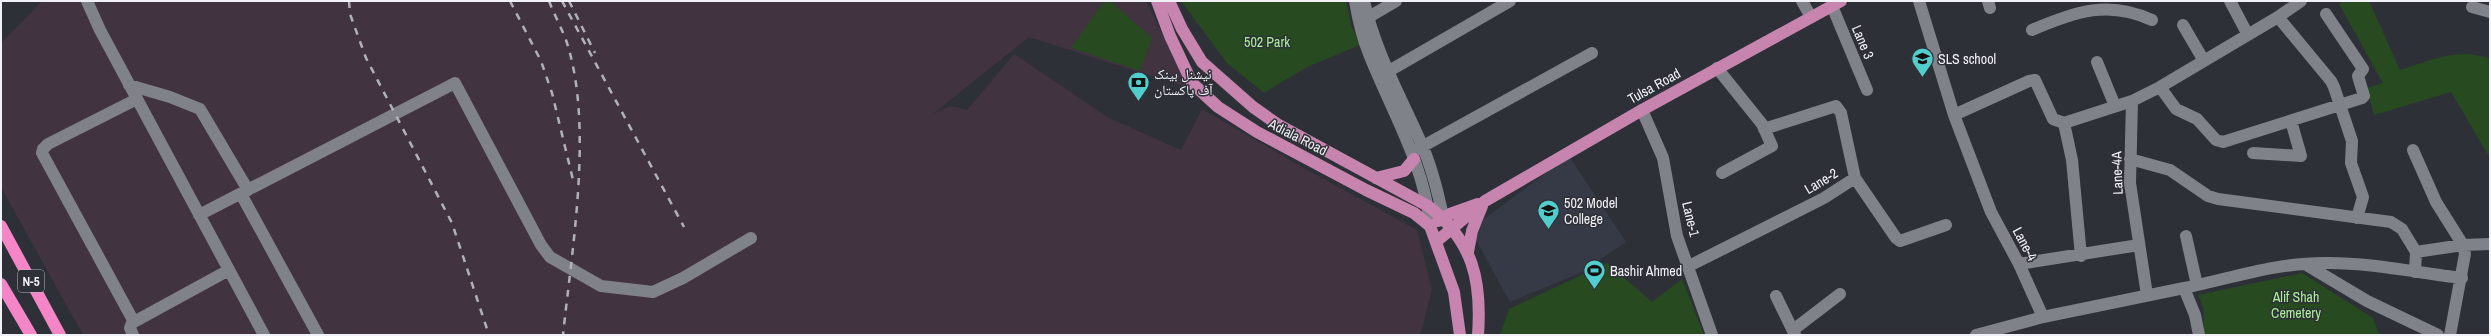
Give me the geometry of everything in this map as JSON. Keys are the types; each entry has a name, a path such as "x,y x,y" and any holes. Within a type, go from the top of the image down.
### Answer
{"highway":[{"name":"N-5","path":"1,226 60,335"},
{"name":"N-5","path":"1,284 30,335"}],"main road":[{"name":"Adiala Road","path":"1157,1 1170,36 1192,83 1218,108 1257,132 1366,190 1414,213 1430,226 1437,241 1458,309 1460,335"},
{"name":"Adiala Road","path":"1169,1 1182,29 1202,62 1253,107 1277,124 1428,206 1443,217 1453,228 1468,252 1476,274 1480,308 1478,335"},
{"name":"Tulsa Road","path":"1437,241 1485,202 1642,110 1836,3"},
{"path":"1376,178 1404,171 1412,156"},
{"name":"Tulsa Road","path":"1430,226 1443,217 1485,202"},
{"path":"1468,252 1472,232 1485,202"}],"street":[{"path":"87,1 100,30 129,85 264,335"},
{"path":"1354,1 1364,21 1384,74 1412,156 1428,206 1430,226"},
{"path":"1364,1 1364,21"},
{"path":"1364,21 1396,1"},
{"path":"1384,74 1510,1"},
{"path":"1802,1 1810,17"},
{"name":"Lane-4","path":"1919,1 1954,115 1991,212 2019,264 2043,317"},
{"path":"2032,30 2097,1 2127,5 2140,10 2152,20"},
{"path":"2230,1 2248,35"},
{"path":"1954,115 2029,81 2035,80 2053,119 2064,124 2132,100 2160,87 2278,18 2301,1"},
{"name":"Lane 3","path":"1836,3 1867,90"},
{"path":"2472,7 2490,12"},
{"path":"2160,87 2176,109 2197,119 2216,140 2223,142 2364,97 2358,78 2364,70 2326,14"},
{"path":"2278,18 2331,80 2341,105 2352,141 2351,162 2363,197 2357,218"},
{"path":"2184,25 2204,61"},
{"path":"1412,156 1422,146 1592,53"},
{"path":"2097,62 2115,106"},
{"path":"1717,68 1764,129 1772,146 1722,173"},
{"path":"1384,74 1422,146 1437,187 1443,217"},
{"path":"199,215 455,83 540,245 550,257 601,286 653,292 683,278 751,238"},
{"path":"129,85 170,97 200,109 318,335"},
{"path":"134,322 42,153 43,149 48,144 137,99"},
{"name":"Lane-4A","path":"2132,100 2130,183 2146,295"},
{"name":"Lane-2","path":"1689,266 1824,198 1855,178 1841,113 1836,106 1764,129"},
{"name":"Lane-1","path":"1642,110 1663,158 1677,236 1689,266 1712,335"},
{"path":"2253,153 2301,156 2291,121"},
{"path":"2064,124 2072,160 2081,256"},
{"path":"2413,150 2436,202 2463,245 2465,254 2462,278 2450,335"},
{"path":"2130,159 2170,170 2208,196 2218,199 2391,222 2402,229 2416,252 2415,272"},
{"path":"1855,178 1896,238 1900,241 1946,225"},
{"path":"2186,236 2197,285"},
{"path":"2416,252 2463,245 2490,244"},
{"path":"2019,264 2081,256 2139,245"},
{"path":"1976,335 2043,317 2184,288 2247,273 2305,264 2329,262 2462,278"},
{"path":"2305,264 2367,301 2438,335"},
{"path":"133,335 130,328 134,322 229,270"},
{"path":"2184,288 2195,315 2197,334"},
{"path":"1776,296 1794,332 1840,294"}],"shaded area":[{"path":"42,1 1146,1 1189,88 1029,37 933,114 950,106 967,110 1014,54 1109,118 1181,150 1202,109 1309,171 1417,230 1432,290 1420,335 83,335 1,187 1,43"},
{"name":"502 Model College","path":"1569,156 1626,242 1580,273 1510,302 1476,240 1484,219"}],"green space":[{"path":"1104,1 1110,1 1152,38 1140,71 1071,48"},
{"name":"502 Park","path":"1181,1 1346,1 1351,25 1360,45 1307,67 1264,93 1227,63"},
{"path":"2344,1 2369,1 2400,70 2433,59 2456,54 2478,55 2490,59 2490,158 2451,92 2374,115 2367,88 2383,83 2339,4"},
{"name":"Bashir Ahmed","path":"1607,263 1652,302 1682,279 1704,335 1500,335 1509,309"},
{"name":"Alif Shah Cemetery","path":"2302,273 2373,318 2379,335 2203,335 2204,309 2198,295"}],"railway":[{"path":"349,1 350,14 366,58 452,223 489,335"},
{"path":"510,1 541,61 552,93 574,184"},
{"path":"549,1 566,40 574,73 579,109 580,147 578,186 563,335"},
{"path":"562,1 684,227"},
{"path":"569,1 595,53"}],"place":[{"name":"SLS school","path":"1923,78"},
{"name":"نیشنل بینک آف پاکستان","path":"1138,102"},
{"name":"502 Model College","path":"1549,230"},
{"name":"Bashir Ahmed","path":"1594,290"}]}
